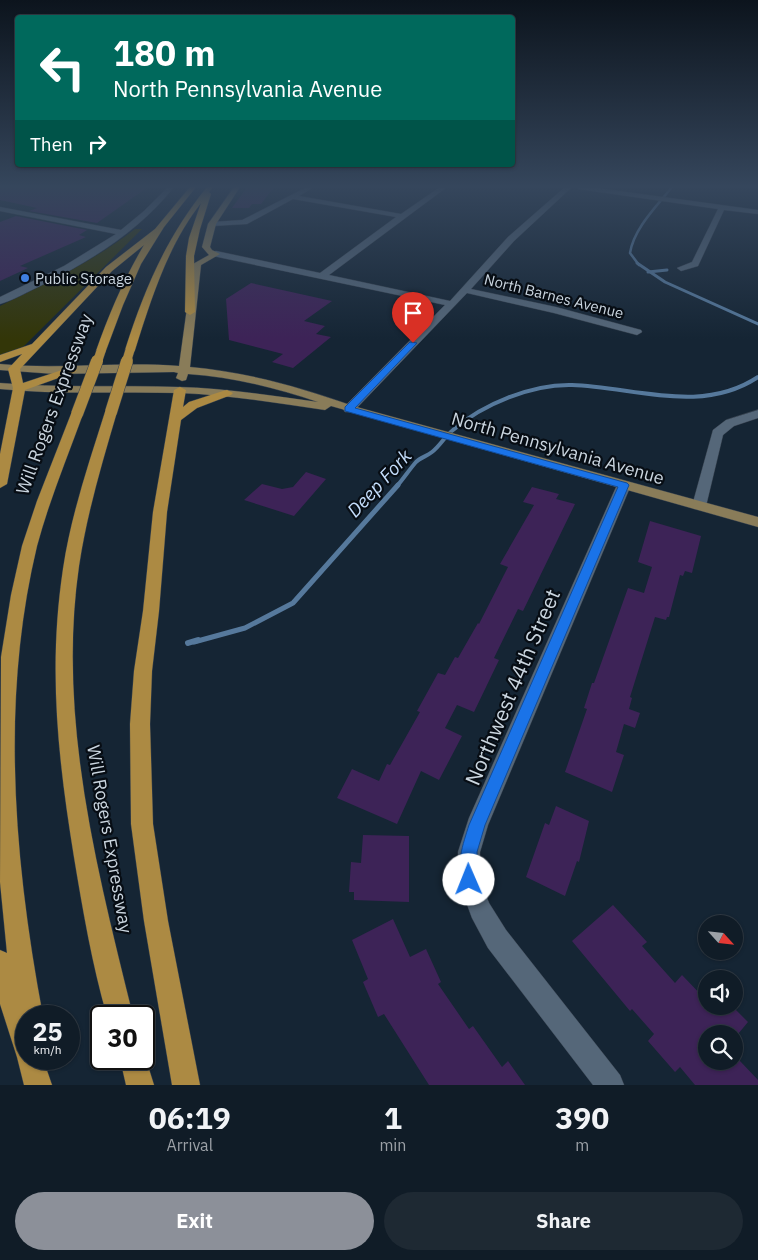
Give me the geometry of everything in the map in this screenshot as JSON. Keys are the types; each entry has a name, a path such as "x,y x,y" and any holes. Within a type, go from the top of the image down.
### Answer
{"highway":[{"path":"0,484 19,388 14,369 109,270 148,238"},
{"name":"Will Rogers Expressway","path":"28,1005 20,960 8,840 3,752 10,666 19,594 30,546 44,501 128,279 152,238"},
{"name":"Will Rogers Expressway","path":"117,1005 90,885 71,774 65,703 64,650 71,566 82,512 145,301 174,238"},
{"path":"190,312 189,264 193,238"},
{"path":"0,359 36,346"},
{"path":"19,388 71,370"},
{"path":"180,390 160,512 151,611 142,670 140,724 142,824 156,921 186,1085"},
{"path":"175,419 193,405 227,393"},
{"path":"0,962 15,1011"},
{"path":"34,1070 39,1085"},
{"path":"38,1070 39,1085"},
{"path":"136,1070 140,1085"}],"main road":[{"path":"208,238 206,247 208,252 216,254"},
{"path":"180,390 187,353 190,312 197,264 216,254"},
{"path":"187,353 214,372"},
{"name":"North Pennsylvania Avenue","path":"0,367 71,370 184,369 214,372 284,386 349,409 758,522"},
{"path":"136,390 171,377 184,369"},
{"name":"North Pennsylvania Avenue","path":"0,386 62,391 180,390 227,393 349,409"}],"street":[{"path":"0,301 58,273 115,238"},
{"path":"321,277 373,238"},
{"path":"349,409 452,304 513,238"},
{"path":"681,268 695,264 707,238"},
{"path":"216,254 452,304"},
{"name":"North Barnes Avenue","path":"464,290 556,310 636,332"},
{"path":"699,506 717,432 730,423 758,414"},
{"name":"Northwest 44th Street","path":"610,1085 497,939 480,910 469,880 469,852 477,825 624,485"}],"green space":[{"path":"123,238 133,238 23,347 0,355 0,306 53,280"}],"building":[{"path":"0,238 85,238 20,266 28,268 0,281"},
{"path":"251,283 332,301 304,321 325,326 316,334 331,337 293,368 272,362 283,354 229,340 226,299"},
{"path":"306,472 326,479 294,516 244,500 262,484 282,489 293,487"},
{"path":"532,487 559,494 556,499 575,504 523,611 518,609 494,658 499,660 474,712 457,705 445,728 462,736 439,780 421,771 397,824 337,798 352,769 379,781 387,764 390,765 420,712 417,711 438,673 445,675 455,657 458,658 479,624 508,567 500,564 534,505 523,502"},
{"path":"650,521 701,536 692,573 685,571 683,576 680,575 669,617 666,620 655,617 630,697 632,698 629,709 640,713 635,728 624,724 616,752 624,755 612,792 565,772 587,709 584,708 592,683 594,683 628,588 644,593 652,567 638,562"},
{"path":"556,806 589,821 579,862 577,861 565,896 526,877 545,823 549,825"},
{"path":"363,835 409,836 409,902 354,900 354,892 349,892 351,862 361,863"},
{"path":"613,905 647,942 642,946 675,983 682,975 698,992 698,1015 741,1015 748,1022 743,1028 743,1025 698,1025 698,1070 743,1070 743,1064 758,1080 758,1085 695,1085 680,1067 675,1072 648,1041 654,1034 632,1009 630,1011 572,941"},
{"path":"393,919 410,957 426,949 441,982 438,984 469,1029 473,1026 502,1067 508,1061 525,1085 429,1085 384,1014 378,1017 363,982 368,979 352,940"}],"waterway":[{"name":"Deep Fork","path":"635,238 630,253 638,264"},
{"name":"Deep Fork","path":"638,264 650,272"},
{"path":"650,272 667,270"},
{"name":"Deep Fork","path":"650,272 665,282 758,324"},
{"name":"Deep Fork","path":"397,486 416,462 435,450 450,432 493,404 525,392 541,388 572,385 690,397 714,395 736,388 758,377"},
{"name":"Deep Fork","path":"194,642 245,628 293,603 398,485"},
{"name":"Deep Fork","path":"188,643 198,640"}],"place":[{"name":"Public Storage","path":"25,278"}],"route":[{"path":"413,343 349,409 624,485 477,825 469,852 469,880"}]}
